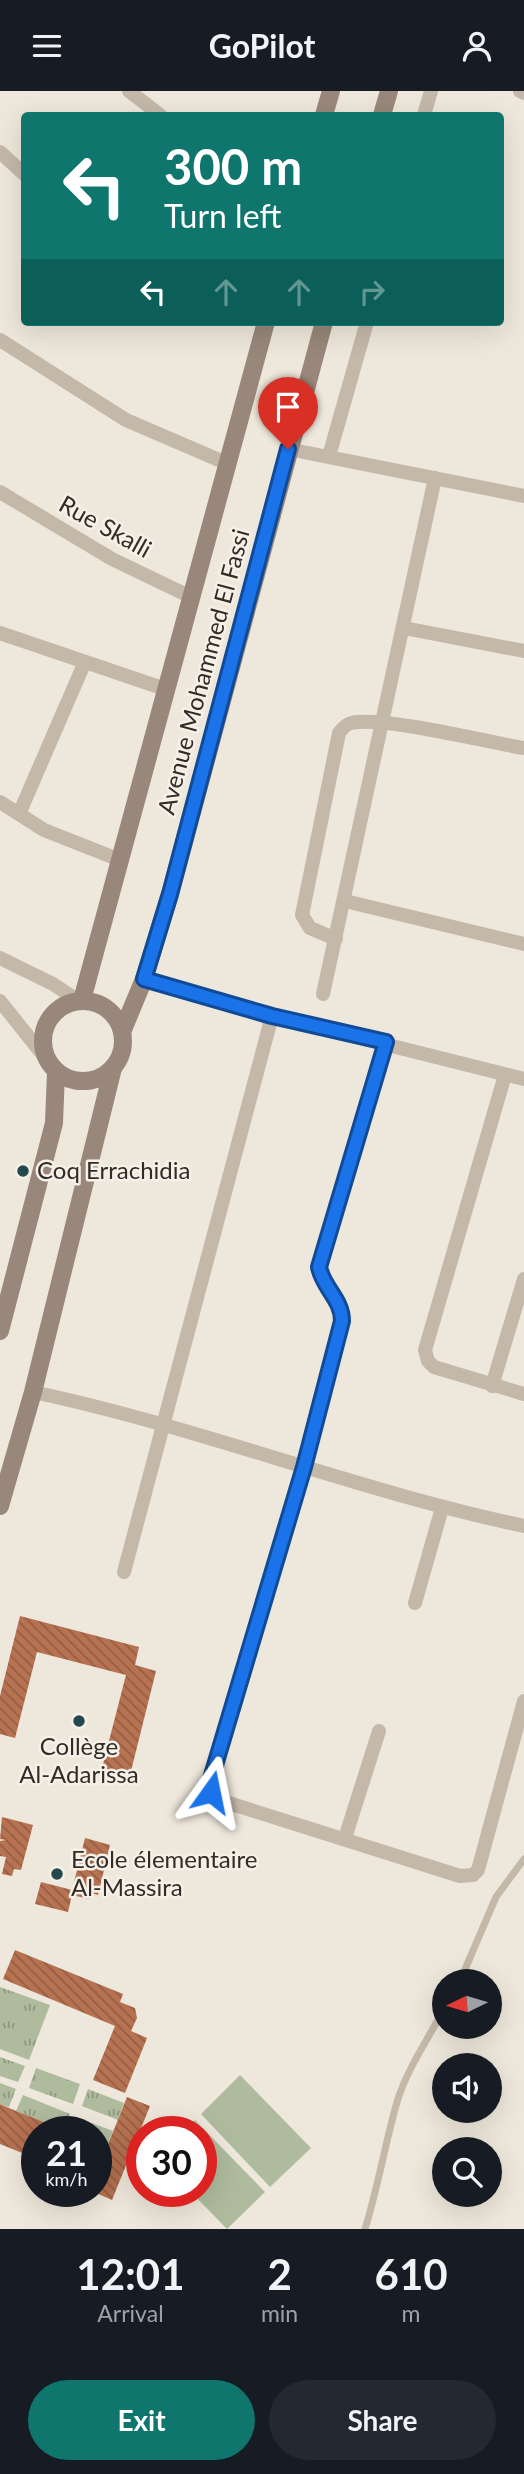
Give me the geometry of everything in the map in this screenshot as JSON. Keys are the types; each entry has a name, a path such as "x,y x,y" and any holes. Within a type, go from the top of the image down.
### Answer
{"main road":[{"path":"325,112 331,91"},
{"path":"383,112 389,91"},
{"name":"Avenue Mohammed El Fassi","path":"79,1000 167,690 265,326"},
{"name":"Avenue Mohammed El Fassi","path":"0,1506 33,1392 113,1068 123,1045 122,1032 144,979 170,894 323,326"},
{"path":"0,1331 54,1123 51,1066 42,1048 46,1022 65,1004 79,1000 108,1009 122,1032"},
{"path":"51,1066 70,1080 85,1082 101,1078 113,1068"}],"street":[{"path":"129,91 156,112"},
{"path":"425,112 431,91"},
{"path":"0,152 21,171"},
{"path":"329,456 366,326"},
{"path":"0,340 126,420 226,463"},
{"path":"288,449 524,496"},
{"path":"323,994 435,478"},
{"name":"Rue Skalli","path":"0,492 112,559 191,597"},
{"path":"404,628 524,652"},
{"path":"0,633 84,664 167,690"},
{"path":"19,814 84,664"},
{"path":"336,939 310,928 302,915 339,733 351,723 383,723 524,748"},
{"path":"0,802 44,830 120,860"},
{"path":"345,901 524,944"},
{"path":"0,958 54,984 79,1000"},
{"path":"144,979 272,1016 386,1042 524,1079"},
{"path":"0,1001 51,1066"},
{"path":"124,1572 272,1016"},
{"path":"386,1042 319,1267 325,1284 342,1310 342,1321 304,1467 210,1788 216,1799 460,1876 472,1875 478,1870 524,1701"},
{"path":"505,1075 425,1350 428,1361 434,1367 524,1394"},
{"path":"492,1386 524,1279"},
{"path":"33,1392 165,1425 442,1509 524,1526"},
{"path":"415,1603 442,1509"},
{"path":"345,1838 379,1731"}],"lane":[{"path":"465,1969 496,1897 524,1859"},
{"path":"365,2229 381,2175 397,2102 432,2033"}],"green space":[{"path":"0,1987 50,2005 29,2060 0,2049"},
{"path":"0,2057 25,2066 18,2082 0,2076"},
{"path":"36,2068 80,2084 73,2104 29,2088"},
{"path":"240,2075 311,2148 270,2187 217,2131 217,2116 201,2114"},
{"path":"0,2083 16,2089 9,2107 0,2104"},
{"path":"88,2089 124,2103 118,2120 82,2106"},
{"path":"23,2095 70,2114 29,2116 16,2111"},
{"path":"217,2143 265,2192 227,2229 206,2207 217,2207"}],"building":[{"path":"20,1616 139,1647 135,1665 156,1671 130,1775 102,1768 126,1675 37,1652 15,1738 0,1734 0,1696"},
{"path":"2,1817 33,1825 21,1870 14,1869 12,1876 2,1874 6,1857 0,1856 0,1841 6,1840 0,1839"},
{"path":"85,1838 110,1845 98,1895 90,1893 89,1899 72,1895 68,1912 35,1904 41,1882 72,1890"},
{"path":"15,1950 123,1994 120,2002 135,2008 137,2018 131,2031 147,2038 125,2093 93,2080 115,2026 3,1979"},
{"path":"127,2097 150,2106 146,2116 126,2116 126,2165 112,2200 112,2134"},
{"path":"0,2104 30,2116 21,2116 21,2153 0,2144"}],"place":[{"name":"Coq Errachidia","path":"23,1171"},
{"name":"Collège Al-Adarissa","path":"79,1721"},
{"name":"Ecole élementaire Al-Massira","path":"57,1874"}],"route":[{"path":"211,1792 210,1782 304,1467 342,1321 342,1310 325,1284 319,1267 386,1042 272,1016 144,979 170,894 288,449"}]}
